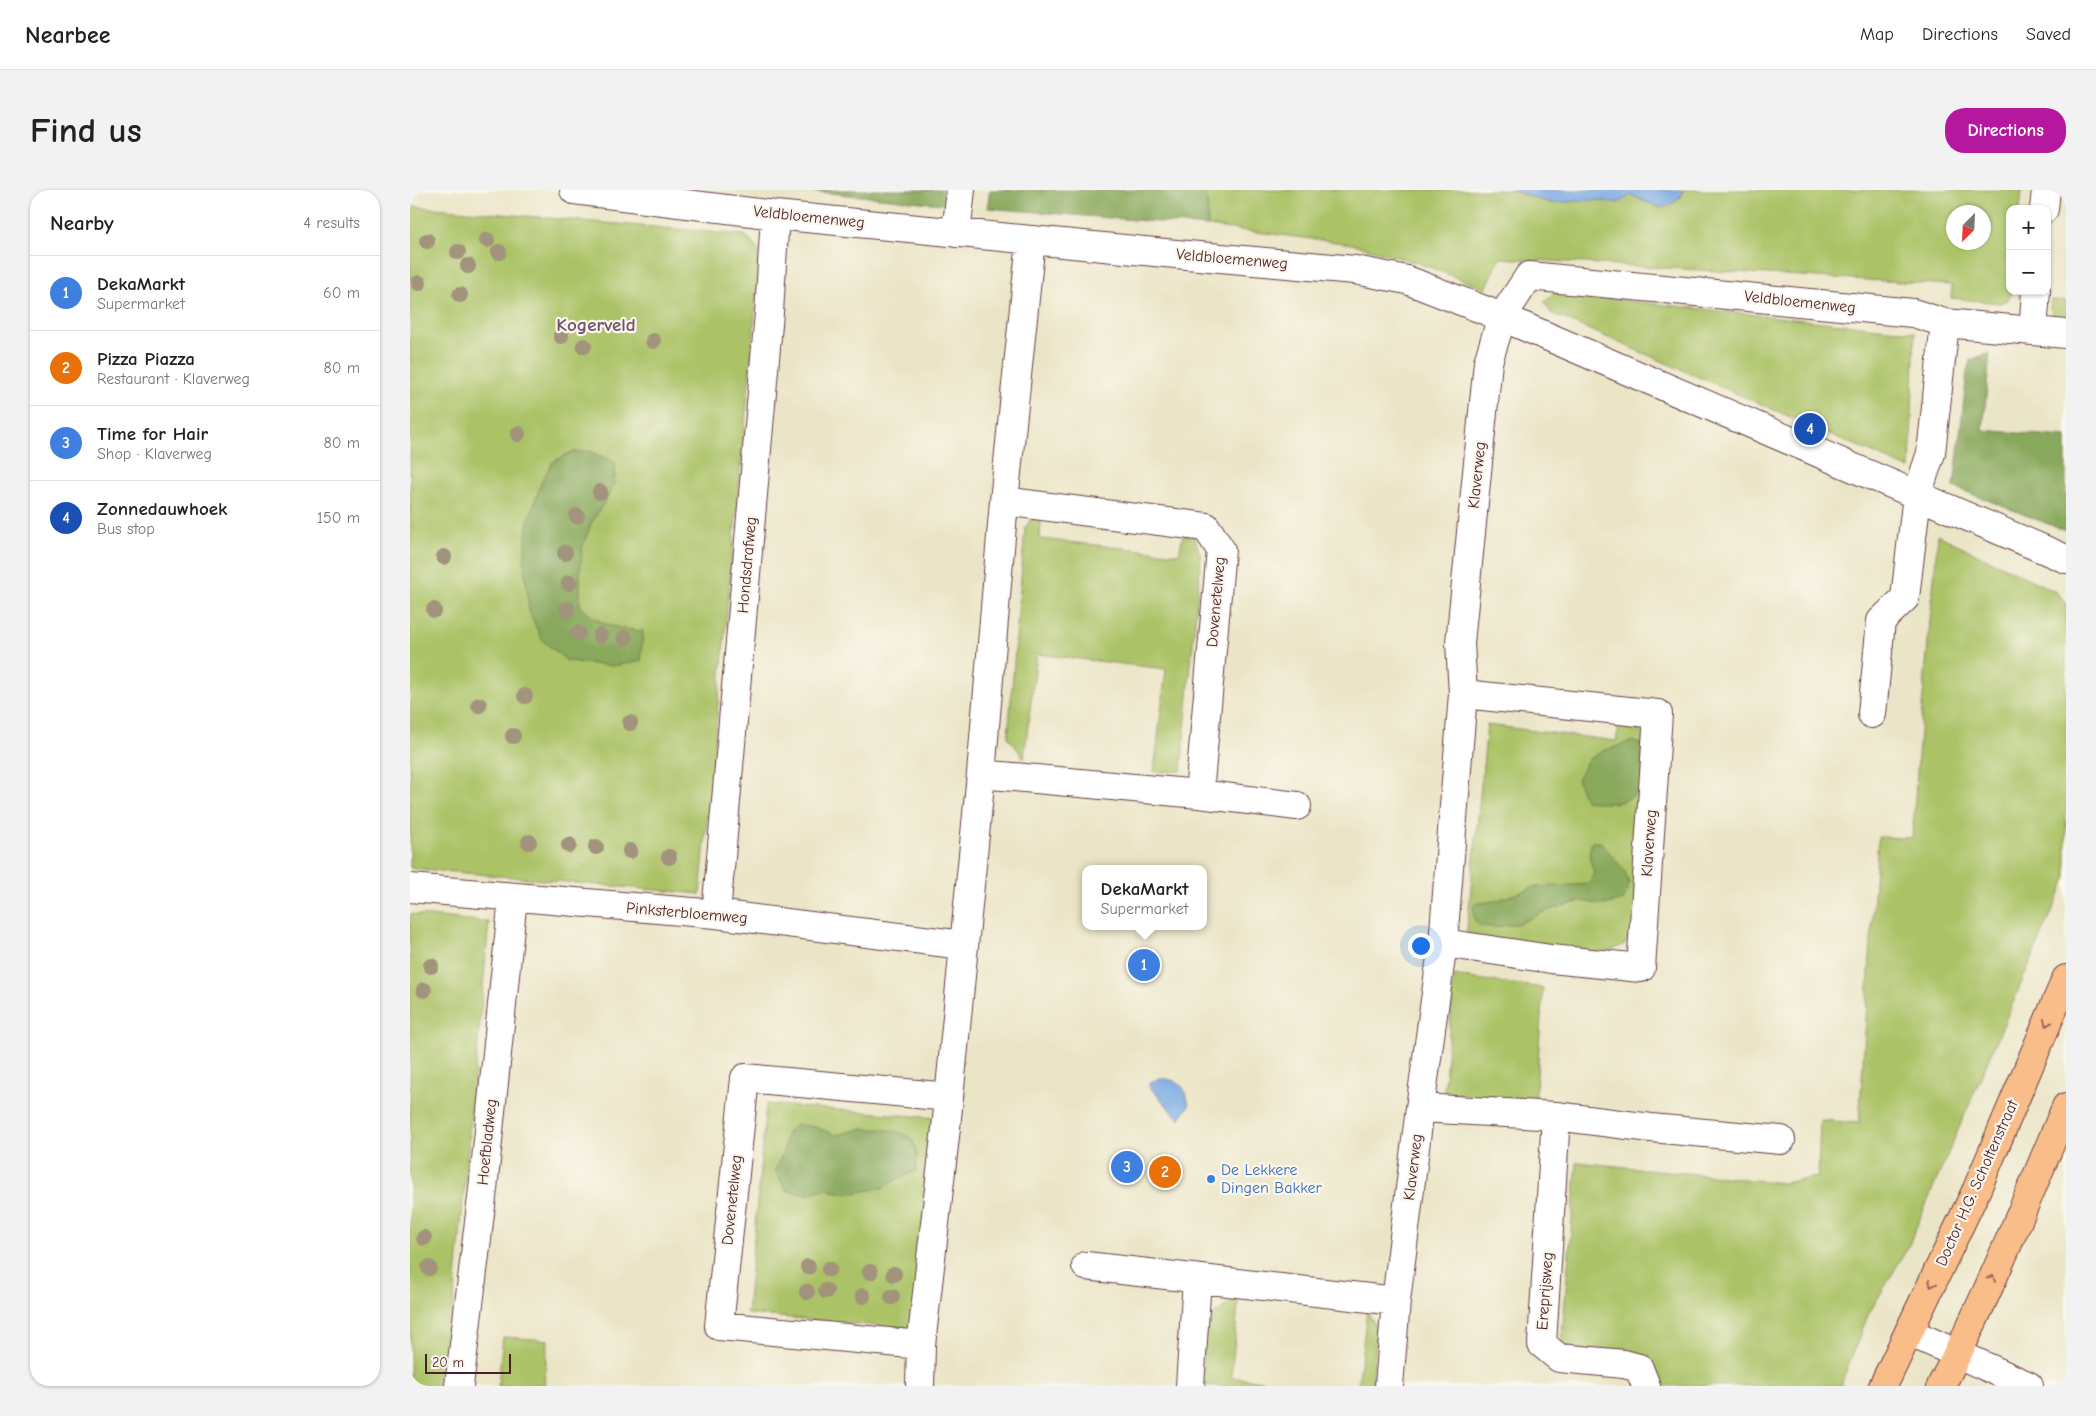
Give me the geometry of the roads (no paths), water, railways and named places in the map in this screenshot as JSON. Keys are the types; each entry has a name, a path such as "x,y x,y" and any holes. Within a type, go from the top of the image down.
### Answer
{"main road":[{"name":"Doctor H.G. Scholtenstraat","path":"1883,1386 1976,1191 2066,979"},
{"path":"1941,1386 1958,1354 2066,1107"}],"street":[{"name":"Veldbloemenweg","path":"574,190 775,215 1355,270 1407,280 1502,317 1620,370 2066,559"},
{"path":"956,233 961,190"},
{"path":"2044,205 2046,190"},
{"name":"Hondsdrafweg","path":"716,914 769,313 775,215"},
{"path":"920,1386 921,1345 949,1097 981,774 1004,501 1031,240"},
{"name":"Veldbloemenweg","path":"1502,317 1529,276 1913,313 1945,324"},
{"path":"2033,331 2036,295"},
{"name":"Klaverweg","path":"1389,1386 1396,1301 1443,943 1463,694 1460,643 1488,362 1502,317"},
{"path":"1872,714 1881,620 1905,598 1917,495 1932,453 1945,324 2066,334"},
{"name":"Dovenetelweg","path":"1004,501 1206,527 1221,550 1199,794"},
{"name":"Klaverweg","path":"1443,943 1550,959 1641,968 1658,714 1463,694"},
{"path":"981,774 1199,794 1296,806"},
{"name":"Pinksterbloemweg","path":"410,888 716,914 963,945"},
{"name":"Hoefbladweg","path":"459,1386 482,1197 513,898"},
{"name":"Dovenetelweg","path":"921,1345 719,1326 745,1078 949,1097"},
{"path":"1420,1108 1556,1116 1651,1128 1781,1140"},
{"name":"Ereprijsweg","path":"1556,1116 1542,1344 1559,1358 1624,1364 1639,1368 1646,1386"},
{"path":"1086,1266 1396,1301"},
{"path":"1190,1386 1197,1279"},
{"path":"1909,1332 2029,1386"}],"water":[{"path":"1509,190 1683,190 1675,202 1661,208 1631,195 1618,203 1596,200 1551,203"},
{"path":"1159,1078 1176,1082 1186,1093 1189,1106 1179,1119 1148,1085"}],"place":[{"name":"Zonnedauwhoek","path":"1810,429"},
{"name":"DekaMarkt","path":"1144,965"},
{"name":"Time for Hair","path":"1127,1167"},
{"name":"Pizza Piazza","path":"1165,1172"},
{"name":"De Lekkere Dingen Bakker","path":"1211,1179"}],"district":[{"name":"Kogerveld","path":"596,325"}]}
